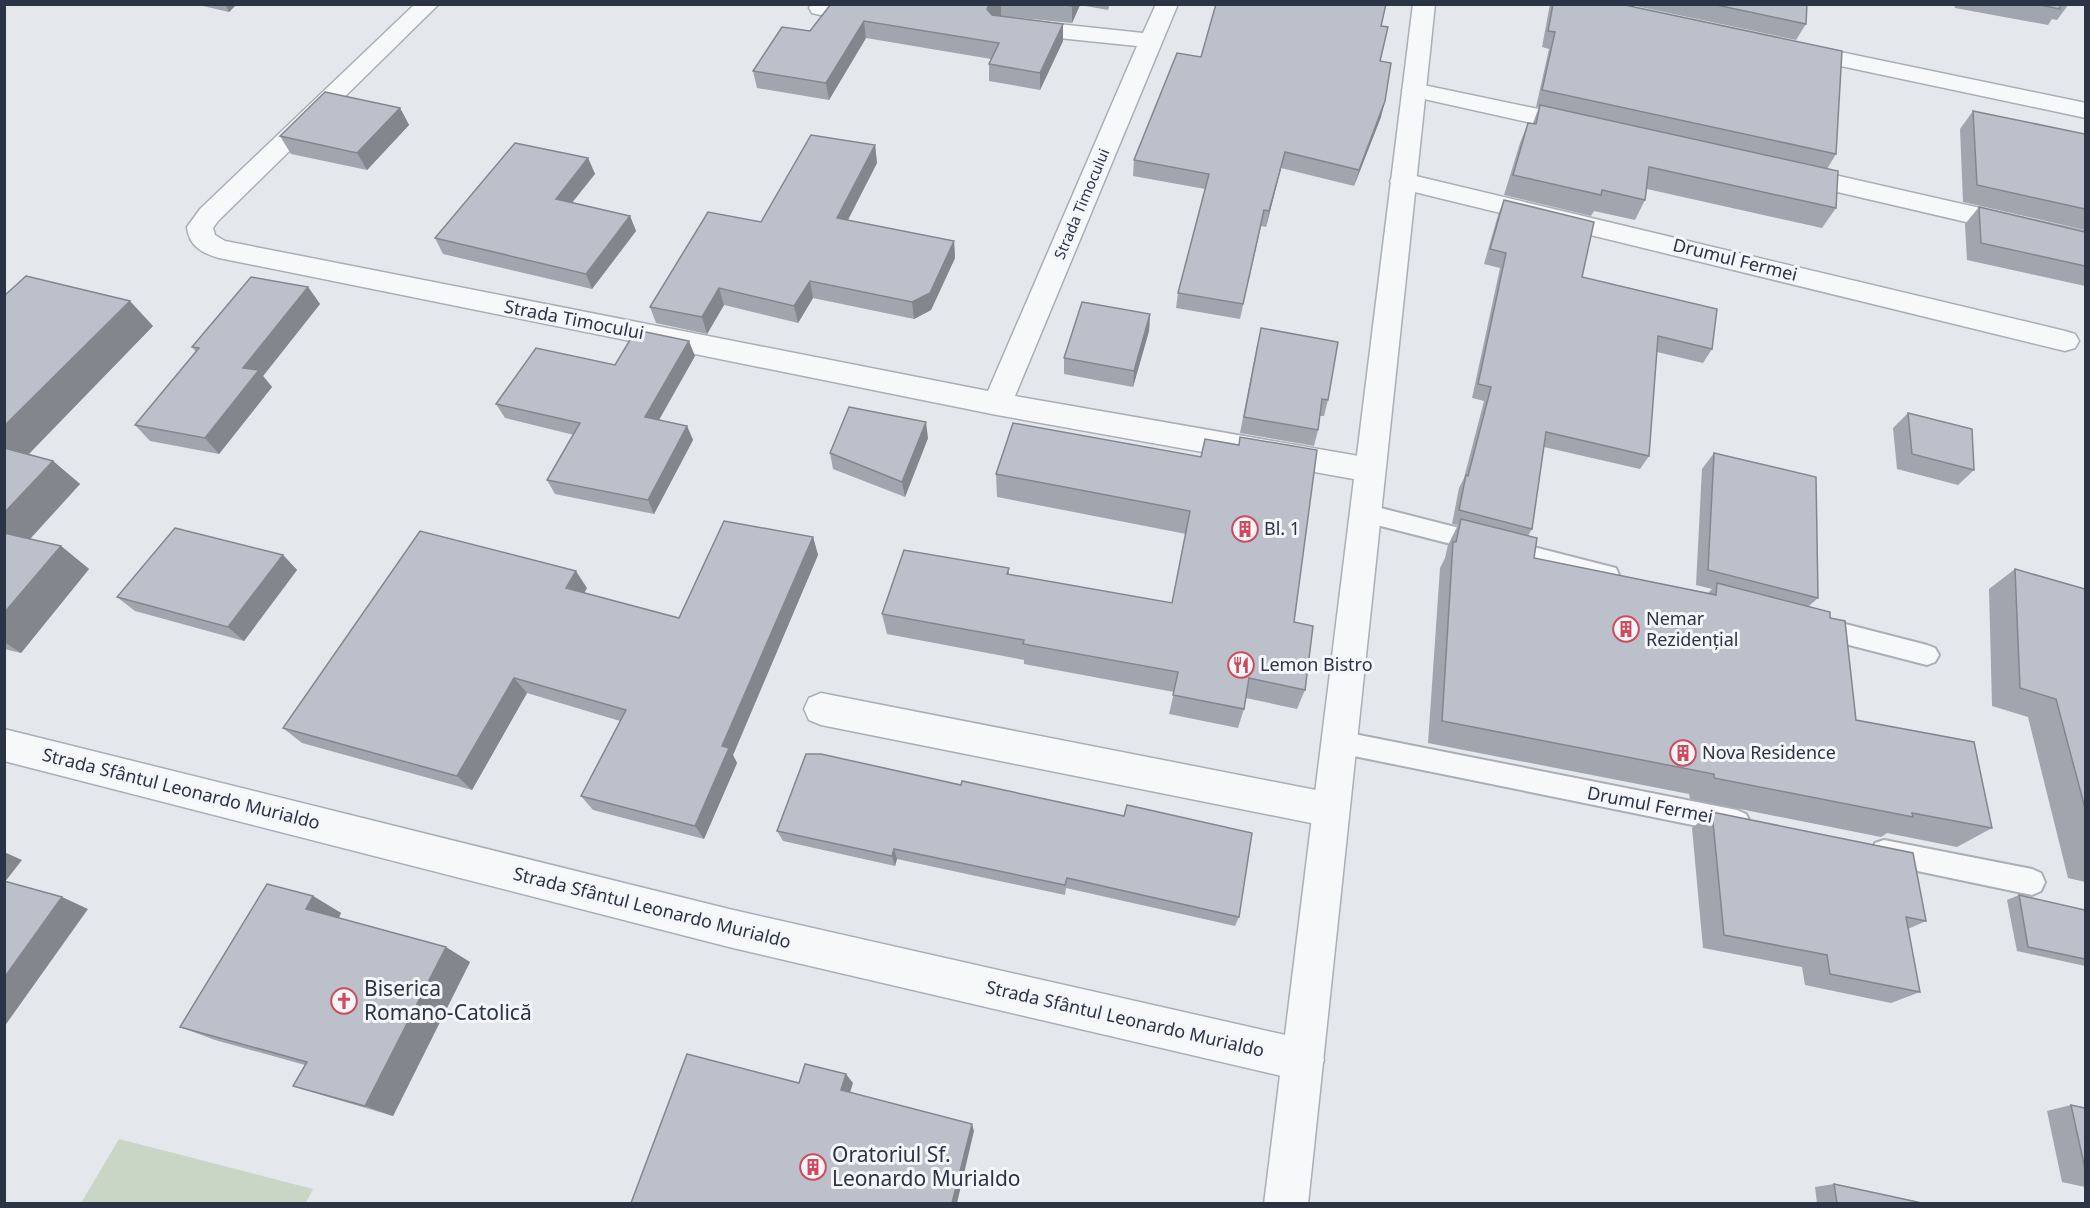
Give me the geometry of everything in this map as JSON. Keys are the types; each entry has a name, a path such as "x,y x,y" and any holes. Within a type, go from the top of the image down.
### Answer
{"street":[{"name":"Strada Timocului","path":"428,4 237,187 200,227 200,234 207,243 219,249 292,264 997,404 1370,470"},
{"name":"Strada Timocului","path":"997,404 1167,4"},
{"path":"1286,1203 1424,4"},
{"path":"1001,25 1152,42"},
{"path":"1772,45 2085,111"},
{"path":"1414,90 1603,131"},
{"path":"1774,169 2085,241"},
{"name":"Drumul Fermei","path":"1403,181 2066,340"},
{"path":"821,709 1331,810"},
{"name":"Strada Sfântul Leonardo Murialdo","path":"4,745 729,928 1303,1060"}],"lane":[{"path":"1365,513 1629,580"},
{"path":"1801,623 1927,655"},
{"name":"Drumul Fermei","path":"1339,742 1762,827"},
{"path":"1856,846 2032,882"}],"green space":[{"path":"119,1139 313,1189 306,1203 81,1203"}],"building":[{"path":"831,4 989,4 987,9 992,15 1063,24 1040,73 989,64 999,43 864,21 826,83 753,71 782,27 810,31"},
{"path":"1216,4 1386,4 1381,26 1388,27 1380,61 1391,63 1385,101 1359,170 1285,152 1269,211 1264,210 1243,304 1178,293 1209,174 1134,160 1177,53 1201,57"},
{"path":"1553,4 1620,4 1842,51 1836,154 1542,90 1555,32 1548,31"},
{"path":"1712,4 1807,4 1806,24"},
{"path":"2035,4 2059,4 2060,9"},
{"path":"325,92 400,108 357,153 280,136"},
{"path":"1540,105 1838,171 1836,208 1649,167 1645,200 1602,190 1601,195 1513,175 1528,123 1536,124"},
{"path":"1973,111 2085,134 2085,209 1977,185"},
{"path":"811,135 875,145 837,218 954,241 930,293 912,302 810,281 794,306 719,288 702,317 650,307 708,212 761,222"},
{"path":"515,143 588,158 556,199 630,216 586,274 435,238"},
{"path":"1504,200 1594,222 1582,277 1717,309 1712,349 1658,336 1649,456 1546,432 1532,529 1459,510 1466,475 1468,476 1491,387 1478,384 1506,253 1490,249"},
{"path":"1979,207 2085,232 2085,266 1981,243"},
{"path":"26,276 130,301 4,426 4,296"},
{"path":"251,277 308,287 243,368 259,370 205,438 135,425 199,348 192,347"},
{"path":"1082,302 1150,314 1134,371 1064,358"},
{"path":"1261,328 1338,342 1328,400 1322,399 1318,430 1244,417"},
{"path":"636,330 689,341 645,417 687,426 648,500 547,480 580,423 496,404 536,348 615,365"},
{"path":"849,407 926,422 902,482 830,453"},
{"path":"1908,413 1972,429 1974,470 1912,454"},
{"path":"1013,423 1201,457 1205,439 1239,445 1240,437 1317,450 1294,622 1313,626 1305,690 1249,678 1244,709 1173,695 1178,672 1023,644 1024,640 882,614 904,550 1009,568 1007,574 1172,603 1190,511 996,474"},
{"path":"4,448 53,461 4,513"},
{"path":"1714,453 1816,477 1818,598 1708,570"},
{"path":"1461,519 1537,538 1534,558 1716,595 1717,583 1830,612 1830,618 1845,621 1856,720 1974,742 1992,828 1912,813 1913,817 1714,778 1714,774 1442,721 1453,542 1456,542"},
{"path":"724,521 813,537 722,746 729,748 695,826 581,796 626,710 514,678 457,776 283,728 420,531 576,571 566,588 679,618"},
{"path":"175,528 283,555 228,627 117,597"},
{"path":"4,533 61,546 4,613"},
{"path":"2015,569 2085,589 2085,808 2056,699 2020,688"},
{"path":"806,754 821,754 961,785 962,781 1124,816 1127,805 1252,833 1239,917 1067,878 1065,885 894,849 892,856 777,831"},
{"path":"1712,812 1913,853 1926,921 1906,917 1920,992 1830,974 1827,955 1724,935"},
{"path":"4,881 62,897 4,978"},
{"name":"Biserica Romano-Catolică","path":"267,884 313,896 306,909 446,947 365,1106 293,1086 307,1062 180,1027"},
{"path":"2019,895 2085,910 2085,959 2028,947"},
{"name":"Oratoriul Sf. Leonardo Murialdo","path":"687,1054 799,1083 805,1064 846,1074 841,1090 972,1124 952,1203 631,1203"},
{"path":"2071,1105 2085,1108 2085,1169"},
{"path":"1834,1184 1922,1203 1837,1203"}],"place":[{"name":"Bl. 1","path":"1245,529"},
{"name":"Nemar Rezidențial","path":"1626,629"},
{"name":"Lemon Bistro","path":"1241,665"},
{"name":"Nova Residence","path":"1683,753"},
{"name":"Biserica Romano-Catolică","path":"344,1001"},
{"name":"Oratoriul Sf. Leonardo Murialdo","path":"813,1167"}]}
